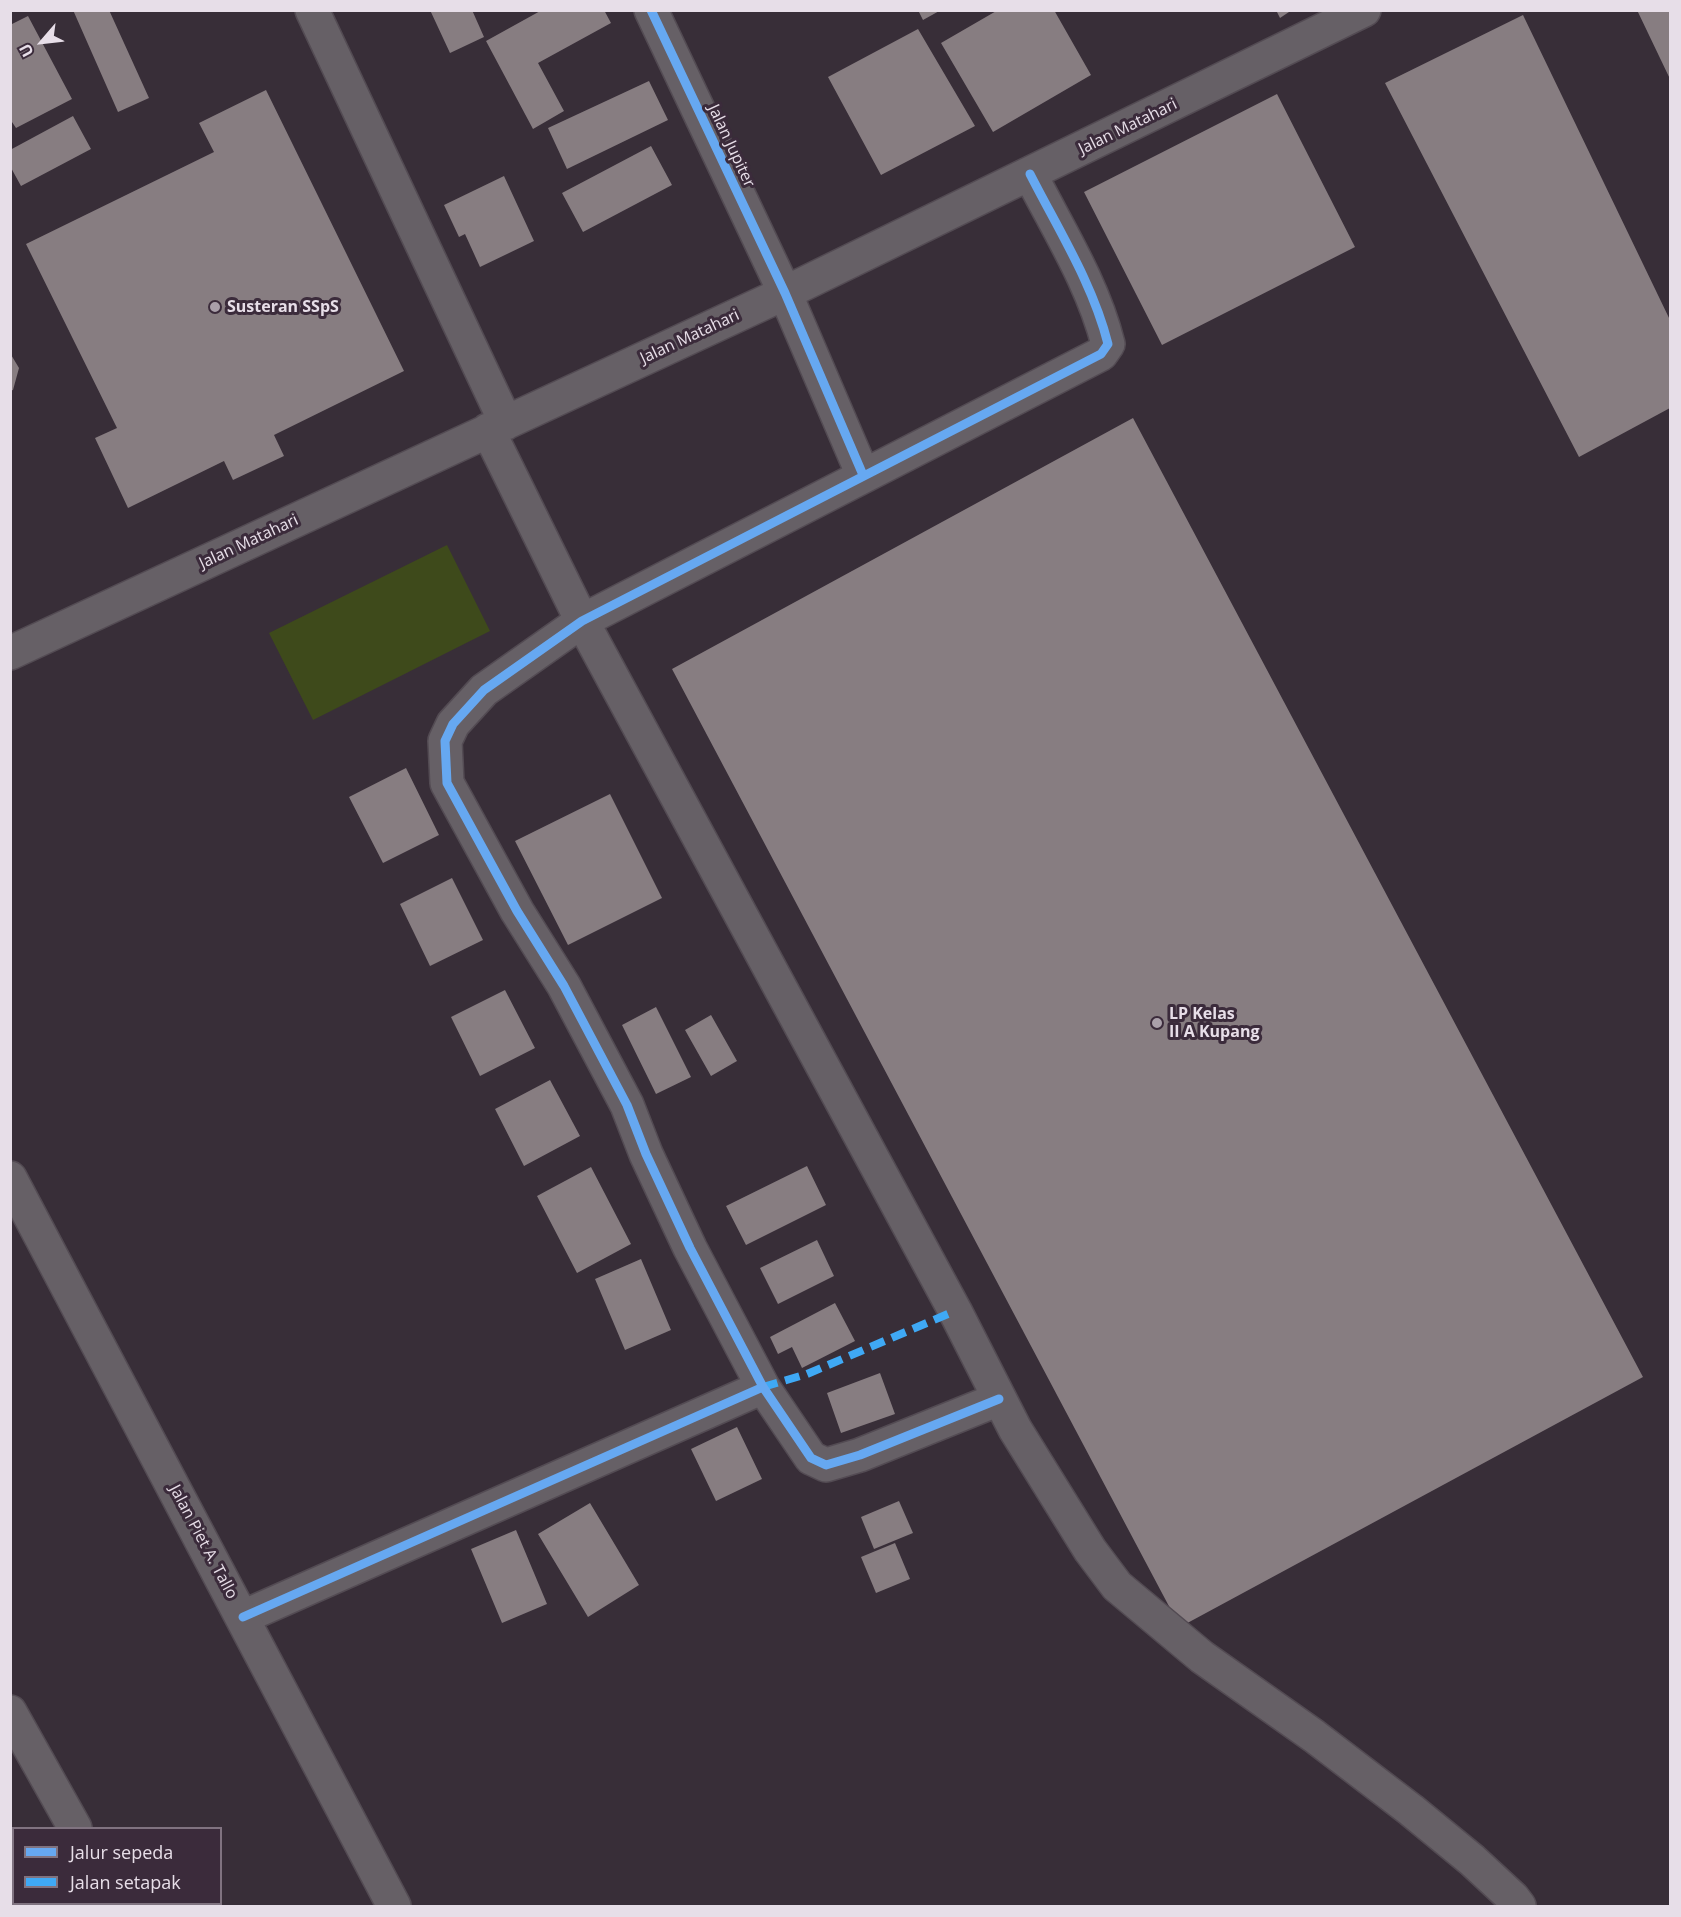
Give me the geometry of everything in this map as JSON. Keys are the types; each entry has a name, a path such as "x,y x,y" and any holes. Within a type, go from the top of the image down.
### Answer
{"street":[{"path":"312,10 582,621 943,1290 1015,1429 1090,1550 1118,1586 1202,1657 1314,1736 1420,1817 1472,1860 1519,1906"},
{"name":"Jalan Jupiter","path":"651,10 785,293 863,475"},
{"name":"Jalan Matahari","path":"10,653 785,293 1364,10"},
{"path":"999,1399 860,1455 826,1465 811,1458 763,1387 690,1248 646,1154 627,1105 564,986 517,911 447,783 445,741 453,724 491,684 582,621 1101,354 1108,344 1097,310 1030,174"},
{"name":"Jalan Piet A. Tallo","path":"10,1178 394,1906"},
{"path":"243,1617 763,1387"},
{"path":"10,1712 74,1827"}],"green space":[{"path":"447,545 490,631 313,720 269,633"}],"building":[{"path":"73,10 109,10 149,98 118,112"},
{"path":"430,10 472,10 484,37 450,53"},
{"path":"542,10 604,10 611,23 538,63 564,111 533,129 486,41"},
{"path":"918,10 941,10 923,20"},
{"path":"998,10 1054,10 1091,75 993,132 941,43"},
{"path":"1276,10 1292,10 1280,18"},
{"path":"1637,10 1670,10 1670,79"},
{"path":"1523,15 1670,320 1670,408 1579,457 1385,83"},
{"path":"28,16 72,99 16,128 10,119 10,25"},
{"path":"918,29 975,126 881,175 828,77"},
{"path":"649,81 668,120 567,169 548,128"},
{"name":"Susteran SSpS","path":"266,90 404,371 274,435 284,456 233,480 224,461 128,508 95,438 117,428 26,244 214,152 199,123"},
{"path":"1277,94 1355,247 1162,345 1084,192"},
{"path":"73,116 91,149 21,186 10,166 10,150"},
{"path":"651,146 672,185 583,232 562,193"},
{"path":"504,176 534,241 480,267 465,234 459,237 444,205"},
{"path":"10,353 19,368 13,390 10,391"},
{"name":"LP Kelas II A Kupang","path":"1133,418 1643,1377 1180,1627 672,669"},
{"path":"406,768 439,835 383,863 349,797"},
{"path":"610,794 662,898 568,945 515,841"},
{"path":"452,878 483,940 430,966 400,904"},
{"path":"505,990 535,1048 480,1076 451,1017"},
{"path":"656,1007 691,1077 656,1094 622,1025"},
{"path":"711,1015 737,1061 711,1076 685,1030"},
{"path":"550,1080 580,1136 524,1166 495,1109"},
{"path":"807,1166 826,1205 746,1245 726,1206"},
{"path":"591,1167 631,1244 577,1273 537,1196"},
{"path":"817,1240 834,1276 778,1304 760,1268"},
{"path":"641,1259 671,1330 625,1350 595,1279"},
{"path":"835,1303 855,1341 802,1368 792,1347 778,1354 770,1337"},
{"path":"880,1373 895,1414 841,1433 827,1393"},
{"path":"737,1427 762,1479 716,1501 691,1449"},
{"path":"899,1501 913,1533 874,1549 861,1517"},
{"path":"590,1503 639,1585 588,1617 538,1534"},
{"path":"516,1530 547,1604 502,1623 471,1549"},
{"path":"895,1543 910,1579 876,1593 861,1557"}],"marked path":[{"path":"763,1387 807,1374 955,1311"}],"cycle path":[{"path":"651,10 785,293 863,475"},
{"path":"999,1399 860,1455 826,1465 811,1458 763,1387 690,1248 646,1154 627,1105 564,986 517,911 447,783 445,741 453,724 484,690 582,621 1101,354 1108,344 1093,300 1074,257 1030,174"},
{"path":"243,1617 763,1387"}],"place":[{"name":"Susteran SSpS","path":"215,307"},
{"name":"LP Kelas II A Kupang","path":"1157,1023"}]}
